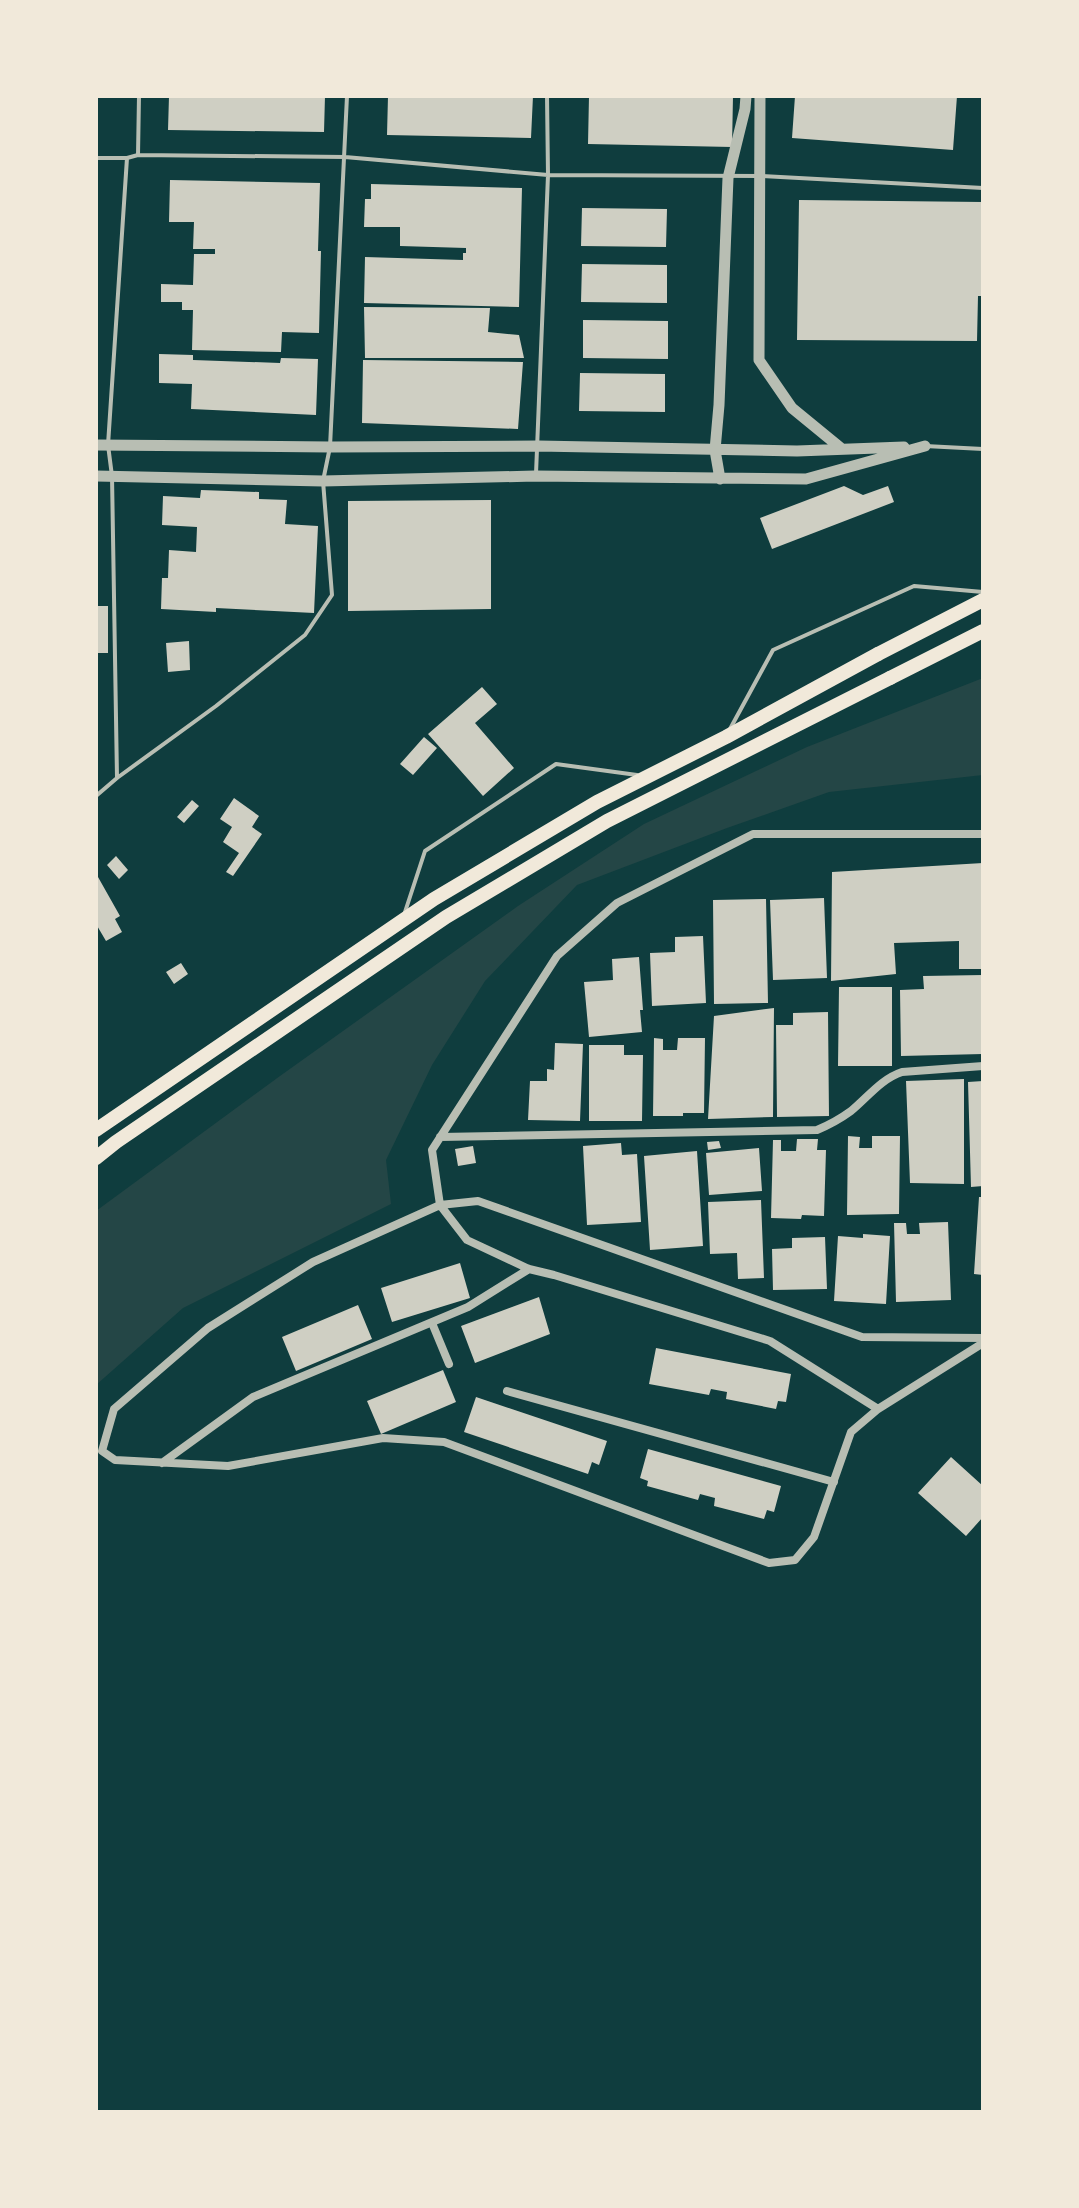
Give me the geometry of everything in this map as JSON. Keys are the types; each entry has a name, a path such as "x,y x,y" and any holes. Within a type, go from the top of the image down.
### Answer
{"main road":[{"path":"96,1130 434,899 583,810 983,600"},
{"path":"96,1158 446,917 607,821 983,631"}],"street":[{"path":"720,479 715,450 728,178 746,96"},
{"path":"760,96 759,360 792,408 842,449"},
{"path":"102,445 538,446 715,450 925,446"},
{"path":"96,476 323,481 535,476 806,479 925,446"},
{"path":"878,1409 770,1341 529,1269 467,1240 440,1205 432,1150 557,956 617,903 753,834 983,834"},
{"path":"440,1137 817,1130 852,1110 889,1076 902,1072 983,1066"},
{"path":"478,1201 862,1337 983,1341 878,1409 851,1432 814,1537 795,1560 769,1563 444,1442 383,1438 228,1466 115,1460 102,1451 114,1409 208,1328 313,1262 440,1205 478,1201"},
{"path":"162,1463 253,1397 468,1307 529,1269"},
{"path":"432,1323 449,1364"},
{"path":"507,1391 834,1482"}],"lane":[{"path":"138,155 139,96"},
{"path":"96,796 305,635 332,595 323,481 330,447 347,96"},
{"path":"535,476 548,175 547,96"},
{"path":"96,158 138,155 345,157 548,175 760,176 983,188"},
{"path":"117,778 112,476 102,445 127,158"},
{"path":"925,446 983,449"},
{"path":"726,737 773,650 914,586 983,592"},
{"path":"402,921 425,851 556,764 647,776"}],"shaded area":[{"path":"983,678 983,775 829,792 577,885 485,981 432,1065 386,1160 391,1204 183,1308 96,1385 96,1211 518,906 644,824 807,747"}],"building":[{"path":"169,96 325,96 324,132 168,130"},
{"path":"388,96 533,96 531,138 387,135"},
{"path":"589,96 733,96 732,147 588,144"},
{"path":"795,96 957,96 953,150 792,138"},
{"path":"170,180 320,183 319,333 282,332 281,352 192,350 193,310 182,310 182,302 161,302 161,284 193,285 194,254 215,254 215,249 193,249 194,222 169,222"},
{"path":"371,184 522,188 519,307 364,303 365,257 463,260 463,253 466,253 466,248 400,246 400,227 364,227 365,199 371,199"},
{"path":"799,200 983,202 982,296 978,296 977,341 797,340"},
{"path":"582,208 667,209 666,247 581,246"},
{"path":"582,264 667,265 667,303 581,302"},
{"path":"364,307 490,308 488,332 519,335 524,358 365,358"},
{"path":"583,320 668,321 668,359 583,358"},
{"path":"159,354 193,355 193,360 280,363 281,358 318,359 316,415 191,409 192,384 159,383"},
{"path":"363,360 523,362 518,429 362,423"},
{"path":"580,373 665,374 665,412 579,411"},
{"path":"844,486 863,495 888,486 894,502 772,549 760,518"},
{"path":"201,490 259,492 259,499 287,500 285,524 318,526 314,613 216,608 216,612 161,609 162,578 168,578 169,550 196,552 197,527 162,525 163,496 200,498"},
{"path":"491,500 491,609 348,611 348,501"},
{"path":"96,606 108,606 108,653 96,653"},
{"path":"189,641 190,670 168,672 166,643"},
{"path":"482,687 497,704 475,723 514,768 483,796 428,734"},
{"path":"424,737 437,748 413,775 400,764"},
{"path":"234,798 259,816 252,827 262,834 233,876 226,872 239,853 223,842 232,827 220,819"},
{"path":"192,800 199,806 184,823 177,817"},
{"path":"116,856 128,870 119,879 107,865"},
{"path":"983,863 983,969 959,969 959,941 894,943 896,974 831,981 832,872"},
{"path":"98,877 120,916 115,919 122,932 106,941 96,924"},
{"path":"824,898 827,978 773,980 770,900"},
{"path":"766,899 768,1003 714,1004 713,900"},
{"path":"703,936 706,1003 652,1006 650,953 675,952 675,937"},
{"path":"639,957 642,1032 589,1037 584,982 613,980 612,959"},
{"path":"181,963 188,974 174,984 166,972"},
{"path":"983,975 983,1054 901,1056 900,990 924,989 923,976"},
{"path":"839,987 892,987 892,1066 838,1066"},
{"path":"774,1008 773,1117 708,1119 714,1016"},
{"path":"828,1012 829,1116 777,1117 776,1025 793,1025 793,1013"},
{"path":"654,1038 663,1039 663,1050 677,1050 678,1038 705,1038 704,1113 653,1116"},
{"path":"555,1043 583,1044 580,1121 528,1120 530,1081 547,1081 547,1069 554,1070"},
{"path":"589,1045 624,1045 624,1055 643,1055 642,1121 589,1121"},
{"path":"964,1079 964,1184 910,1183 906,1081"},
{"path":"983,1081 983,1186 971,1187 968,1082"},
{"path":"848,1136 860,1137 859,1148 872,1148 872,1136 900,1136 899,1214 847,1215"},
{"path":"797,1139 818,1139 817,1150 826,1150 824,1216 771,1218 773,1140 781,1140 781,1151 796,1151"},
{"path":"719,1141 721,1148 708,1150 707,1142"},
{"path":"621,1143 622,1155 637,1154 641,1222 587,1225 583,1146"},
{"path":"473,1146 476,1163 458,1166 455,1149"},
{"path":"759,1148 762,1191 709,1195 706,1153"},
{"path":"697,1151 703,1246 650,1250 644,1156"},
{"path":"979,1197 983,1197 983,1275 974,1274"},
{"path":"761,1200 764,1278 738,1279 737,1253 710,1254 708,1202"},
{"path":"948,1222 951,1300 896,1302 894,1223 906,1223 907,1234 920,1234 919,1223"},
{"path":"863,1234 890,1236 886,1304 834,1301 838,1236 863,1238"},
{"path":"825,1237 827,1289 773,1290 772,1249 792,1248 792,1238"},
{"path":"460,1263 470,1298 392,1322 381,1288"},
{"path":"539,1297 550,1334 475,1363 461,1326"},
{"path":"358,1305 372,1339 296,1371 282,1337"},
{"path":"656,1348 791,1374 786,1402 778,1401 776,1409 726,1399 727,1392 711,1389 709,1395 649,1384"},
{"path":"443,1370 456,1402 381,1434 367,1401"},
{"path":"476,1397 607,1441 599,1465 592,1462 588,1474 464,1432"},
{"path":"648,1449 781,1486 774,1512 767,1510 764,1519 714,1506 715,1498 700,1494 698,1500 647,1486 648,1481 640,1478"},
{"path":"951,1457 983,1486 983,1517 966,1536 918,1493"}]}
